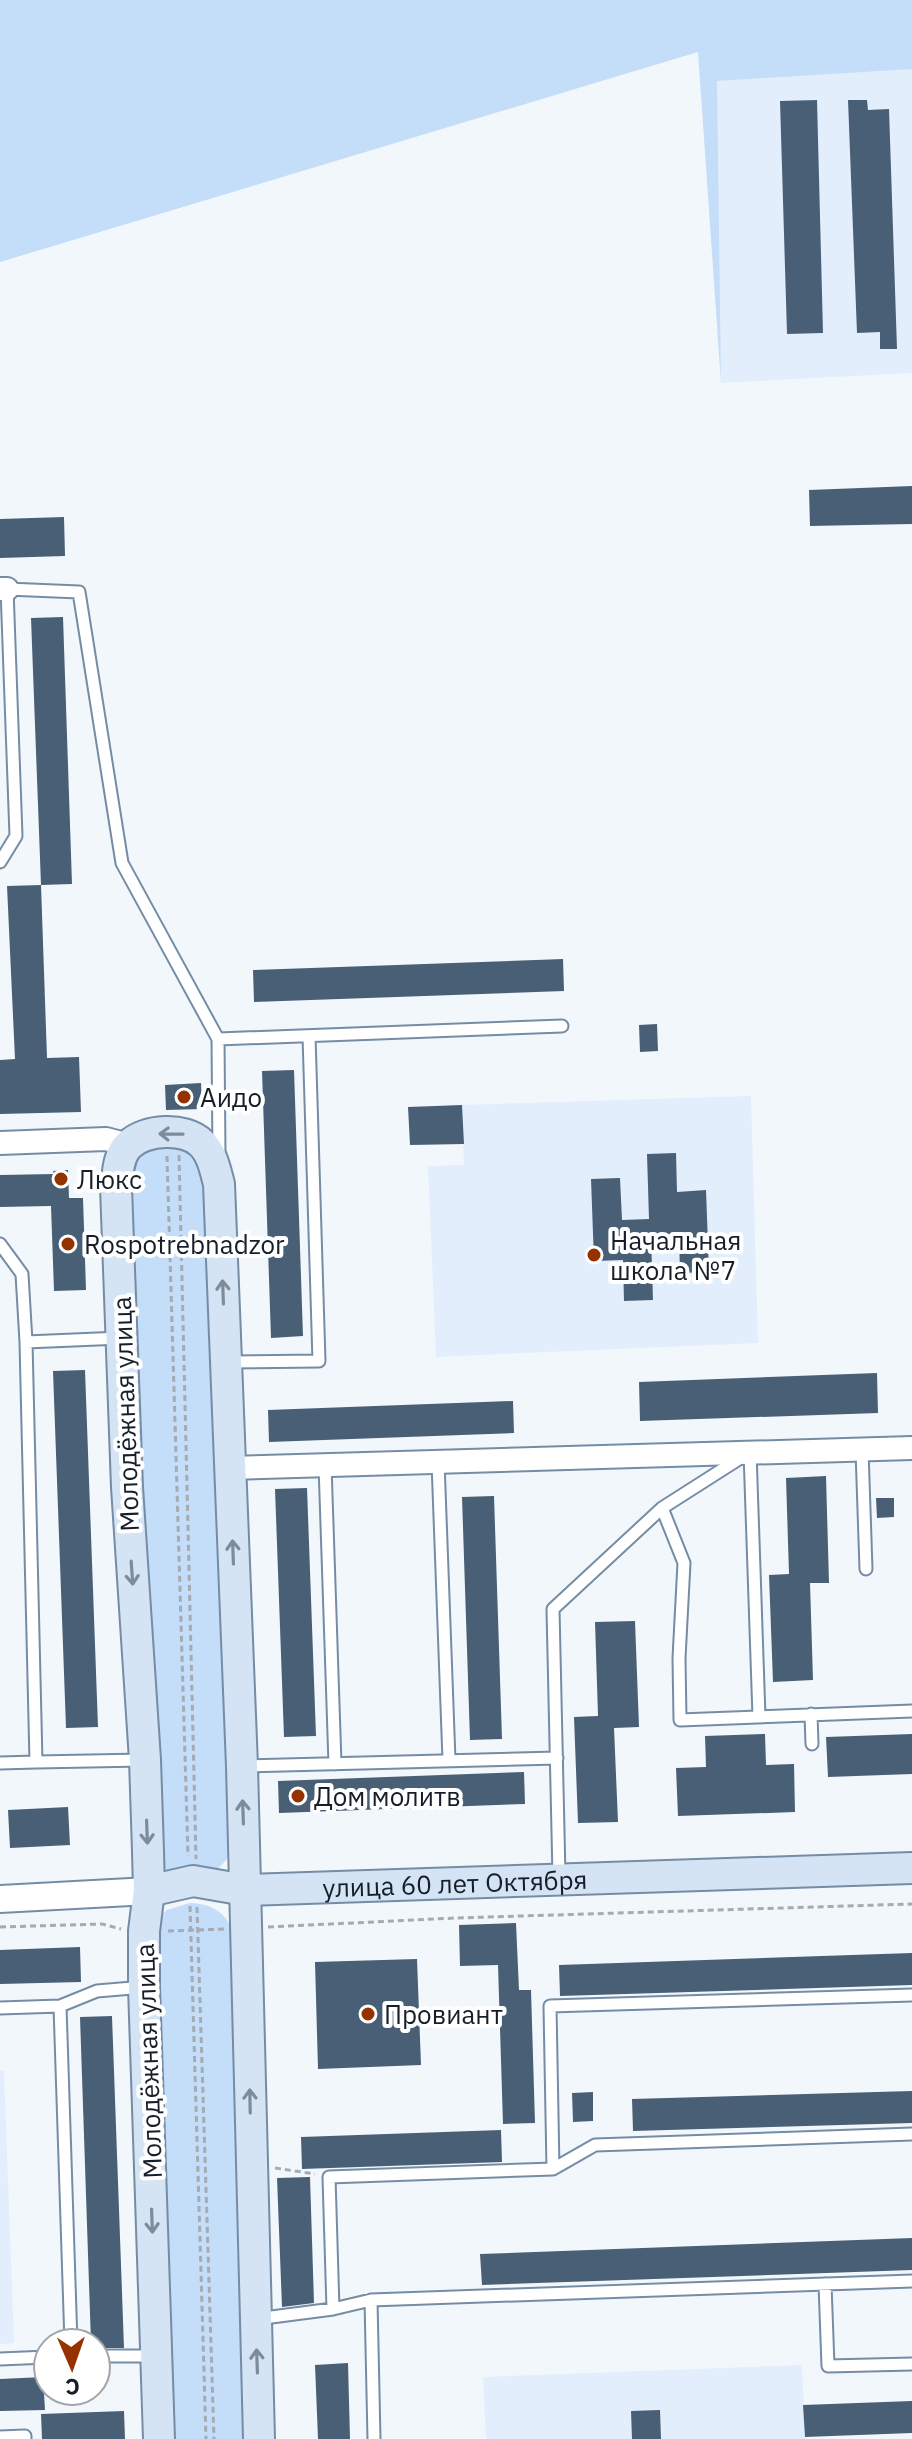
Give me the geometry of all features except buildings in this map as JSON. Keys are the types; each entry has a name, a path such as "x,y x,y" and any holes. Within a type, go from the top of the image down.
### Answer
{"main road":[{"path":"129,1145 146,1135 172,1138 188,1134 201,1142 212,1159 219,1184 242,1766 259,2439"},
{"name":"Молодёжная улица","path":"129,1145 120,1161 116,1187 127,1487 145,1760 149,1891 144,1931 144,1987 159,2439"},
{"name":"улица 60 лет Октября","path":"149,1891 195,1885 245,1890 912,1868"}],"street":[{"path":"0,1143 106,1139 129,1145"},
{"path":"229,1468 912,1448"},
{"name":"улица 60 лет Октября","path":"0,1899 149,1891"}],"lane":[{"path":"0,862 16,836 3,589 79,592 122,863 218,1039 219,1184"},
{"path":"218,1039 562,1026"},
{"path":"225,1362 319,1361 309,1036"},
{"path":"0,1244 22,1274 36,1762"},
{"path":"26,1342 122,1338"},
{"path":"862,1450 866,1569"},
{"path":"559,1879 553,1609 662,1508 750,1452"},
{"path":"750,1452 759,1717"},
{"path":"438,1462 449,1760"},
{"path":"325,1465 335,1764"},
{"path":"662,1508 684,1563 679,1658 680,1720 912,1711"},
{"path":"811,1714 812,1744"},
{"path":"242,1766 557,1758"},
{"path":"0,1763 145,1760"},
{"path":"0,2008 60,2006 97,1991 144,1987"},
{"path":"553,2169 550,2006 912,1995"},
{"path":"60,2006 70,2327"},
{"path":"333,2309 329,2177 553,2169 595,2145 912,2134"},
{"path":"255,2319 274,2319 371,2300 912,2281"},
{"path":"825,2284 828,2366 912,2364"},
{"path":"371,2300 374,2439"},
{"path":"112,2356 157,2356"},
{"path":"0,2359 32,2358"},
{"path":"0,2437 25,2436 25,2439"}],"path":[{"path":"172,1138 189,1878 195,1885"},
{"path":"172,1138 214,2439"},
{"path":"195,1885 190,1903 206,2439"},
{"path":"0,1927 102,1924 132,1932 912,1904"}],"shaded area":[{"path":"0,0 912,0 912,69 717,81 721,383 698,52 0,262"},
{"path":"912,68 912,373 721,383 713,81"},
{"name":"Начальная школа №7","path":"751,1096 758,1343 436,1357 428,1166 464,1165 462,1105"},
{"path":"167,1142 193,1151 207,1176 229,1849 227,1859 217,1870 176,1877 164,1872 155,1862 128,1177 140,1153"},
{"path":"190,1903 215,1909 231,1928 246,2439 167,2439 157,1919 167,1910"},
{"path":"0,2071 4,2071 14,2343 0,2344"},
{"path":"802,2365 805,2439 486,2439 483,2377"}],"place":[{"name":"Аидо","path":"184,1097"},
{"name":"Люкс","path":"61,1179"},
{"name":"Rospotrebnadzor","path":"68,1244"},
{"name":"Начальная школа №7","path":"594,1255"},
{"name":"Дом молитв","path":"298,1796"},
{"name":"Провиант","path":"368,2014"}]}
